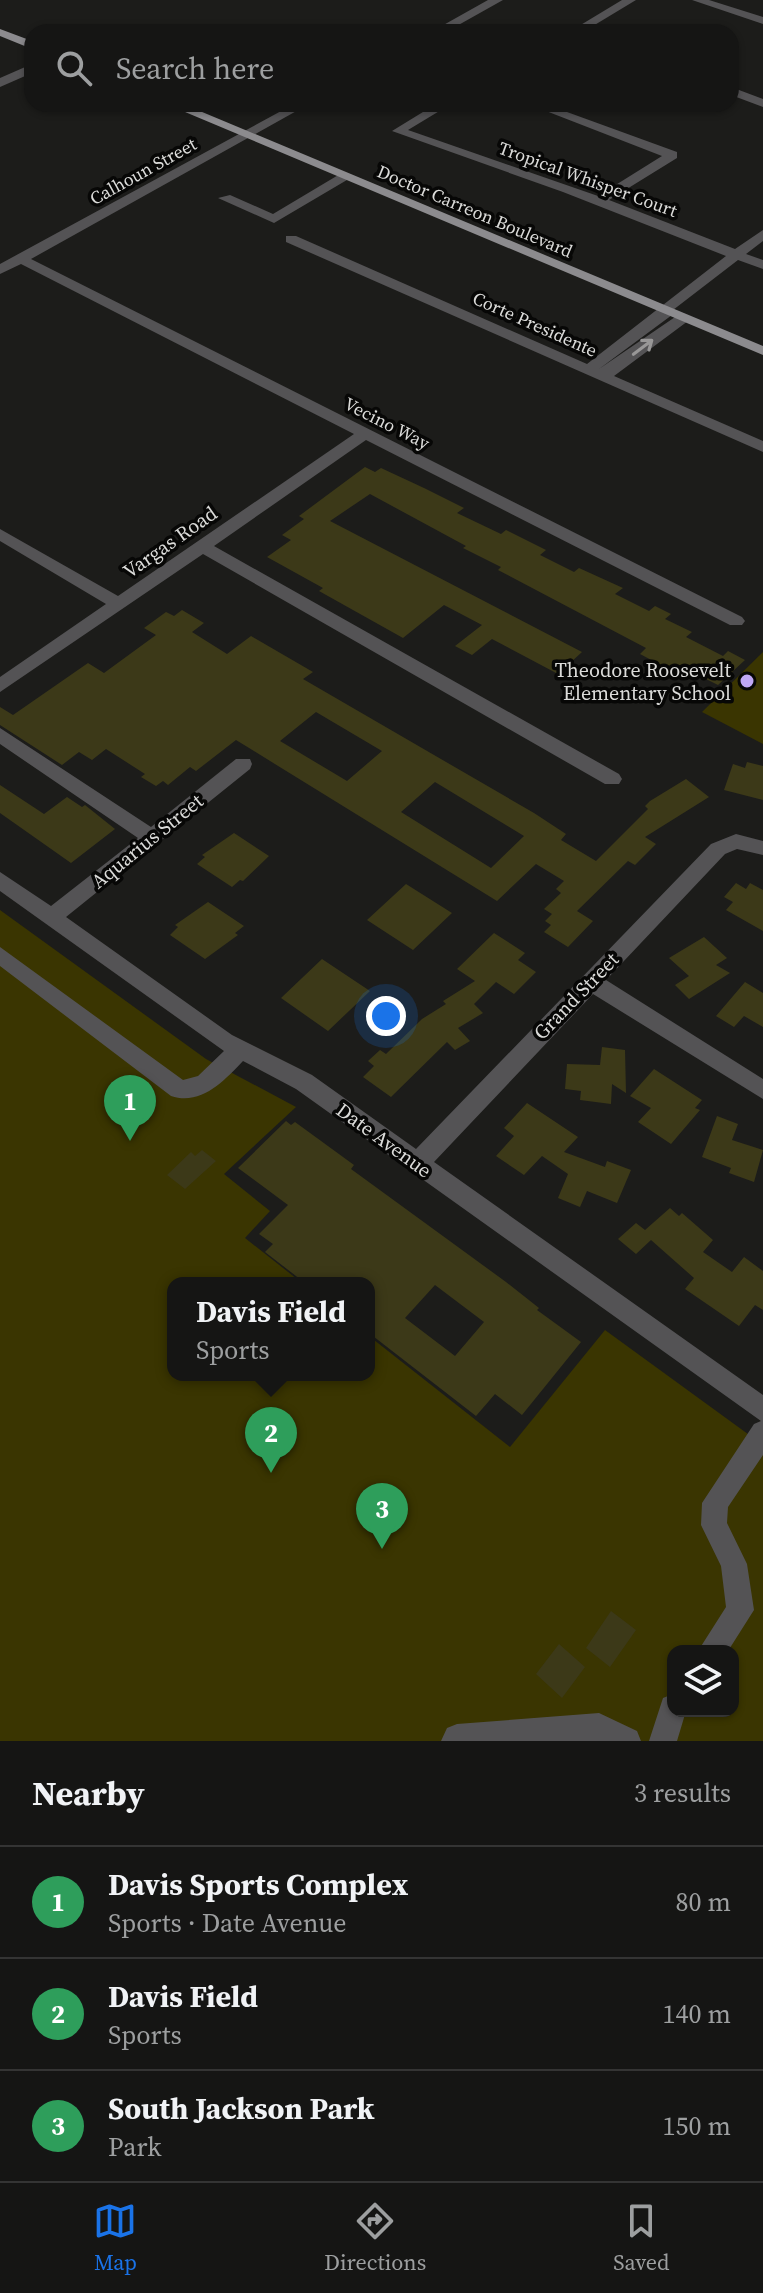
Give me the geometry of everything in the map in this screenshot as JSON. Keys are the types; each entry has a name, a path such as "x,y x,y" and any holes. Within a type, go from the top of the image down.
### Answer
{"main road":[{"path":"0,32 24,42"},
{"name":"Doctor Carreon Boulevard","path":"191,112 763,351"}],"street":[{"path":"452,24 497,0"},
{"path":"589,24 630,0"},
{"path":"698,0 763,21"},
{"path":"0,83 24,72"},
{"path":"739,94 763,103"},
{"name":"Calhoun Street","path":"0,270 288,112"},
{"name":"Tropical Whisper Court","path":"431,112 398,131 599,201 763,265"},
{"path":"556,112 672,155 599,201"},
{"path":"225,198 274,219 345,177"},
{"path":"589,370 763,234"},
{"name":"Corte Presidente","path":"291,239 763,447"},
{"name":"Vecino Way","path":"21,259 736,621"},
{"path":"604,376 683,318"},
{"name":"Vargas Road","path":"0,686 365,434"},
{"path":"0,534 119,604"},
{"path":"202,546 612,779"},
{"path":"0,735 153,838"},
{"name":"Aquarius Street","path":"51,918 243,764"},
{"name":"Grand Street","path":"417,1164 718,849 742,841 763,848"},
{"name":"Date Avenue","path":"0,880 224,1041 304,1082 763,1410"},
{"path":"0,955 179,1089 191,1090 202,1086 240,1050"},
{"path":"590,981 763,1090"},
{"path":"716,1645 740,1610 734,1564 714,1525 715,1503 763,1433"},
{"path":"663,1741 670,1717"},
{"path":"455,1741 599,1727 627,1741"}],"shaded area":[{"name":"Theodore Roosevelt Elementary School","path":"763,652 763,744 702,712"},
{"path":"0,910 206,1059 296,1107 224,1174 270,1211 245,1238 294,1277 167,1277 167,1381 375,1381 375,1341 510,1447 605,1330 763,1445 763,1741 0,1741"}],"building":[{"path":"365,467 375,472 381,468 464,508 457,513 501,534 506,530 546,550 540,555 574,572 579,568 623,588 615,594 649,611 655,606 671,614 665,619 692,632 686,637 723,656 728,651 745,660 718,685 678,665 672,671 640,654 646,648 498,570 501,567 463,548 466,546 370,494 330,521 582,652 558,674 492,639 472,655 455,646 482,625 444,605 403,638 319,591 323,588 267,557 291,540 282,535 304,519 299,516"},
{"path":"182,610 204,623 192,632 227,654 251,636 313,672 303,679 534,813 566,834 561,840 596,861 648,809 645,806 650,801 686,779 709,797 645,837 656,844 635,865 628,861 577,911 593,921 568,947 544,932 551,925 545,921 552,914 544,909 561,893 556,889 564,881 536,864 497,901 236,740 196,771 190,767 168,785 163,781 156,786 141,777 145,774 106,749 92,760 79,752 62,765 0,725 0,707 13,715 88,663 104,673 156,635 144,628 166,612 174,616","holes":["316,712 382,751 347,781 280,741","435,782 524,836 491,868 401,812"]},
{"path":"747,762 763,766 763,800 724,790 733,764 745,768"},
{"path":"0,785 44,814 67,797 82,807 85,805 115,829 71,863 0,813"},
{"path":"234,833 269,856 243,881 232,887 197,864 205,857 202,855"},
{"path":"736,883 746,889 750,883 763,890 763,931 726,910 733,902 724,897"},
{"path":"406,884 452,913 413,950 367,920"},
{"path":"208,902 244,926 235,933 238,935 205,959 170,935 178,927 175,925"},
{"path":"494,933 525,953 518,960 536,972 514,994 496,982 474,1004 483,1013 458,1028 470,1041 455,1050 447,1042 391,1097 363,1077 374,1066 368,1061 380,1050 386,1054 422,1019 446,1004 443,1001 475,981 457,969"},
{"path":"704,937 727,958 716,965 730,973 689,999 675,985 689,976 669,958"},
{"path":"322,959 370,991 328,1031 281,998"},
{"path":"745,982 763,993 763,1027 744,1016 734,1027 716,1016"},
{"path":"602,1047 625,1050 626,1093 612,1084 611,1104 580,1100 581,1091 565,1089 567,1064 600,1065"},
{"path":"654,1069 702,1100 695,1108 700,1110 671,1144 638,1122 651,1108 630,1096"},
{"path":"527,1103 578,1137 564,1152 605,1167 607,1161 631,1170 617,1203 587,1191 580,1207 558,1198 568,1174 542,1156 524,1175 496,1156 514,1136 504,1128"},
{"path":"717,1116 738,1124 732,1140 763,1150 754,1182 729,1173 731,1168 702,1157"},
{"path":"286,1121 291,1125 295,1122 354,1165 351,1169 506,1282 539,1308 537,1310 581,1342 522,1415 495,1394 476,1416 375,1338 375,1277 297,1277 265,1252 273,1244 259,1234 288,1205 238,1168","holes":["435,1285 484,1322 455,1356 405,1318"]},
{"path":"202,1150 216,1161 185,1189 167,1175 191,1152 195,1156"},
{"path":"670,1208 679,1216 682,1213 713,1240 703,1252 732,1272 744,1257 763,1271 763,1310 755,1305 739,1326 685,1289 694,1278 651,1240 636,1254 618,1239 636,1223 645,1230"},
{"path":"611,1611 636,1630 610,1667 586,1648"},
{"path":"559,1644 585,1667 562,1698 536,1674"}],"place":[{"name":"Theodore Roosevelt Elementary School","path":"747,681"},
{"name":"Davis Sports Complex","path":"130,1141"},
{"name":"Davis Field","path":"271,1473"},
{"name":"South Jackson Park","path":"382,1549"}]}
